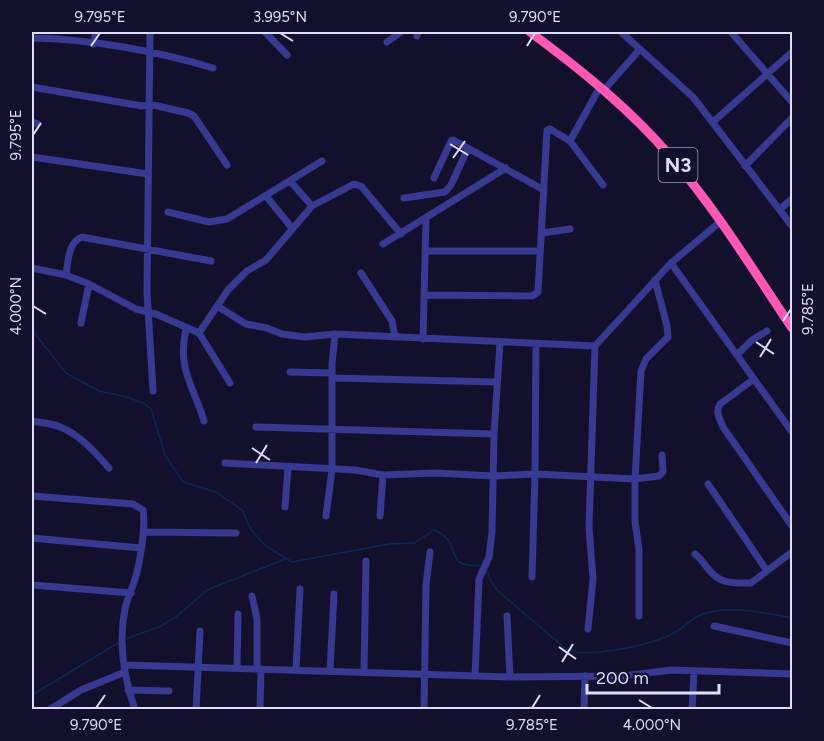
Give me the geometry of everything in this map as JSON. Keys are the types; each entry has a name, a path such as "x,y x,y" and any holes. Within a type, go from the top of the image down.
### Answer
{"highway":[{"name":"N3","path":"530,32 602,89 640,123 670,155 720,222 792,328"}],"street":[{"path":"93,44 96,32"},
{"path":"150,32 147,312 153,391"},
{"path":"265,32 287,55"},
{"path":"387,42 401,32"},
{"path":"621,32 693,97 792,226"},
{"path":"731,32 792,102"},
{"path":"32,38 59,38 148,53 213,68"},
{"path":"570,141 602,89 640,49"},
{"path":"713,122 792,52"},
{"path":"32,87 142,106 149,104 188,113 194,116 227,165"},
{"path":"745,166 792,118"},
{"path":"424,296 532,296 538,292 546,131 550,129 570,141 603,185"},
{"path":"434,178 453,140 544,190"},
{"path":"404,198 445,192 451,185 468,148"},
{"path":"32,157 148,174"},
{"path":"168,212 209,222 227,219 322,161"},
{"path":"383,244 506,168"},
{"path":"290,181 312,206"},
{"path":"199,333 228,290 247,271 266,260 312,206 354,184 359,184 401,234"},
{"path":"266,196 292,228"},
{"path":"780,209 792,199"},
{"path":"423,339 426,219"},
{"path":"588,629 593,579 589,527 596,346 671,263 720,222"},
{"path":"542,233 570,229"},
{"path":"66,275 73,244 82,237 211,261"},
{"path":"426,251 540,251"},
{"path":"671,263 792,432"},
{"path":"32,268 66,275 127,304 199,333 230,382"},
{"path":"361,273 392,321 395,337"},
{"path":"639,616 639,550 635,521 635,479 641,371 646,359 668,337 655,280"},
{"path":"81,323 89,284"},
{"path":"217,306 246,324 282,334 305,336 335,334 596,346"},
{"path":"186,329 183,350 185,370 204,421"},
{"path":"737,355 752,340 767,331"},
{"path":"326,516 332,470 332,375 335,334"},
{"path":"475,676 479,579 489,557 492,532 496,382 500,343"},
{"path":"532,577 536,345"},
{"path":"290,372 496,382"},
{"path":"754,379 720,404 717,410 718,415 723,427 792,526"},
{"path":"32,421 62,427 95,452 109,468"},
{"path":"256,427 494,434"},
{"path":"225,463 355,470 383,475 535,474 635,479 660,476 664,466 662,455"},
{"path":"285,507 288,467"},
{"path":"380,516 383,475"},
{"path":"708,484 767,571"},
{"path":"32,496 133,504 140,507 144,513 144,532 136,576 125,608 122,636 128,690 135,710"},
{"path":"144,532 236,533"},
{"path":"32,538 140,548"},
{"path":"424,710 426,585 430,552"},
{"path":"695,554 713,574 726,581 750,583 792,552"},
{"path":"364,672 366,561"},
{"path":"32,585 131,593"},
{"path":"297,670 300,588"},
{"path":"330,671 334,594"},
{"path":"252,596 256,619 260,710"},
{"path":"237,668 238,614"},
{"path":"507,616 510,677"},
{"path":"714,626 792,643"},
{"path":"196,710 200,630"},
{"path":"49,710 81,690 125,669 198,667 510,677 624,676 671,670 792,674"},
{"path":"692,710 694,672"},
{"path":"584,710 585,676"},
{"path":"128,690 169,691"}],"waterway":[{"path":"32,330 66,373 99,391 127,397 151,409 165,455 183,482 216,492 242,510 251,530 266,546 292,562 389,544 415,543 434,530 447,539 458,561 465,565 481,566"},
{"path":"125,639 161,626 177,616 207,590 285,559"},
{"path":"487,571 497,590 567,650 578,652 621,649 651,642 674,633 697,616 723,610 746,610 792,618"},
{"path":"32,695 118,643"}]}
